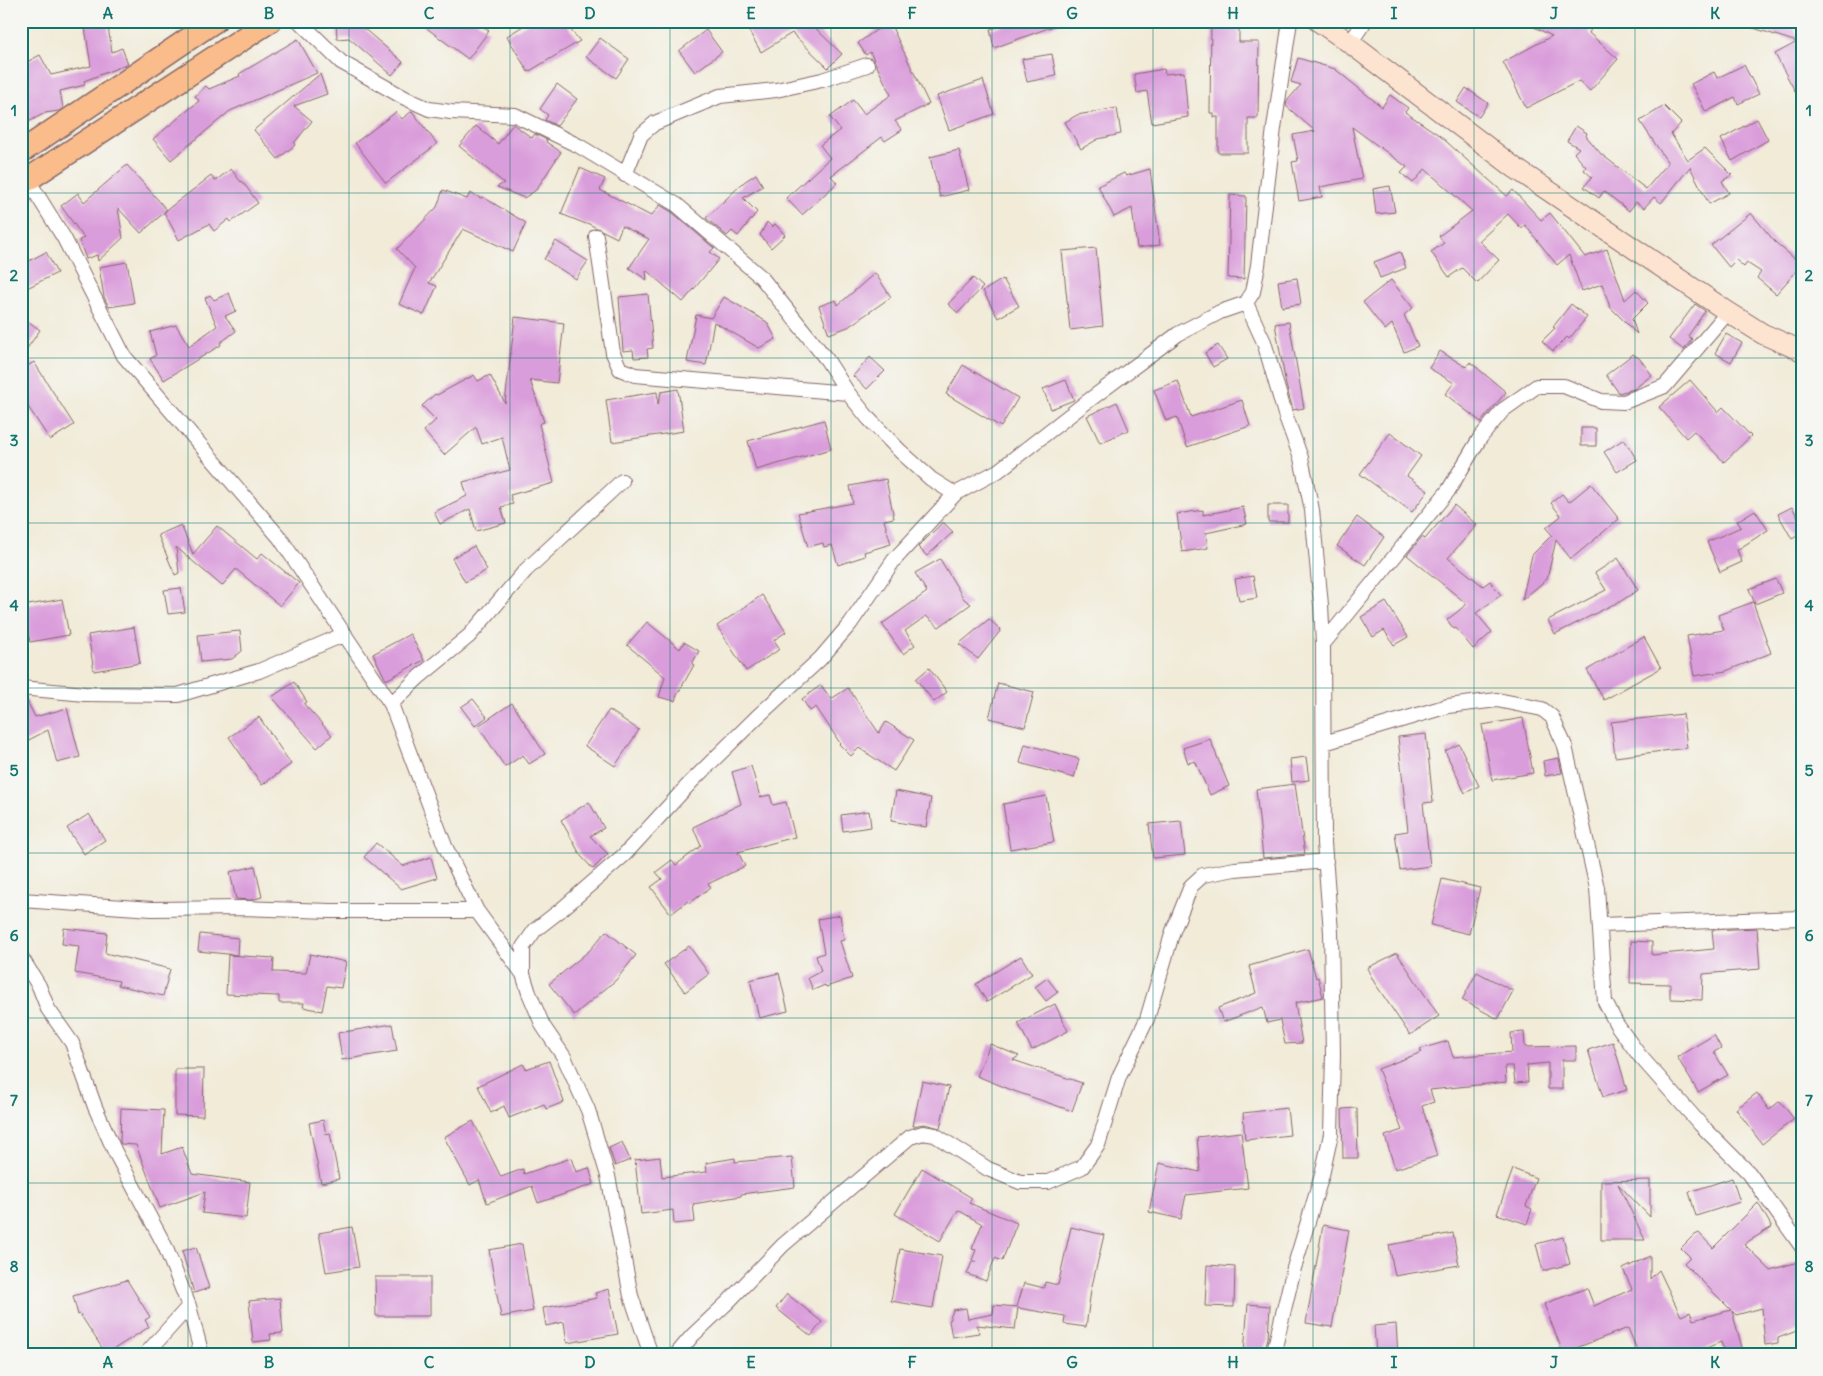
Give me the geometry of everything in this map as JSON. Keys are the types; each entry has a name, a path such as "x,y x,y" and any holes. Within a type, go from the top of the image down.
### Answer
{"main road":[{"path":"21,152 215,21"},
{"path":"24,182 270,21"},
{"path":"1318,21 1350,42 1515,168 1728,312 1763,334 1802,351"},
{"path":"53,130 69,153"}],"street":[{"path":"299,21 341,62 405,98 429,109 451,112 515,114 579,146 677,205 761,277 869,419 931,479 955,494"},
{"path":"523,974 523,947 535,930 562,910 624,855 691,782 820,659 850,624 894,560 955,494 998,472 1091,398 1178,334 1220,312 1246,303 1253,292 1258,265 1274,128 1290,21"},
{"path":"1350,42 1365,21"},
{"path":"625,175 641,135 655,122 720,96 776,90 822,80 867,65"},
{"path":"24,182 64,238 124,356 280,538 391,704 445,846 477,911 523,974 543,1026 564,1058 588,1110 608,1176 632,1296 651,1355"},
{"path":"596,236 613,353 620,369 636,375 848,393"},
{"path":"1246,303 1264,342 1285,414 1302,458 1312,510 1322,605 1326,861 1331,932 1333,1055 1330,1134 1322,1176 1294,1268 1273,1355"},
{"path":"1323,644 1448,491 1480,438 1503,410 1536,386 1564,386 1601,401 1624,402 1665,386 1728,312"},
{"path":"391,704 419,677 469,636 526,570 622,481"},
{"path":"21,688 84,694 178,695 259,671 345,634"},
{"path":"1324,743 1448,706 1497,700 1542,709 1552,717 1565,746 1597,888 1604,1002 1617,1025 1639,1056 1682,1104 1749,1173 1802,1247"},
{"path":"676,1355 692,1336 783,1245 910,1137 923,1133 936,1136 988,1169 1020,1182 1048,1182 1082,1166 1098,1145 1119,1077 1147,1019 1173,931 1191,886 1203,875 1211,873 1326,861"},
{"path":"21,900 152,909 244,908 330,911 477,911"},
{"path":"1600,925 1802,918"},
{"path":"21,957 39,986 48,1009 72,1043 99,1116 115,1152 165,1246 189,1306 202,1355"},
{"path":"145,1355 189,1306"}],"building":[{"path":"84,21 107,21 112,52 122,48 128,64 84,81 85,85 60,91 63,108 59,111 45,113 21,126 21,65 40,55 51,75 91,66"},
{"path":"336,21 355,21 403,62 392,75 349,38 337,39"},
{"path":"417,21 476,21 489,31 468,59"},
{"path":"531,21 563,21 580,41 528,72 507,36"},
{"path":"743,21 813,21 810,23 842,54 828,68 792,33 761,52"},
{"path":"889,21 929,104 895,121 902,130 885,141 882,137 831,176 837,183 802,215 786,198 830,158 820,145 840,130 830,117 853,100 864,114 891,95 870,52 866,55 858,43"},
{"path":"1000,21 1061,21 1062,23 994,48 990,29 1003,26"},
{"path":"1211,21 1239,21 1239,42 1259,42 1258,118 1248,118 1248,153 1218,153 1218,117 1214,117 1214,113 1210,113"},
{"path":"1522,21 1595,21 1589,33 1618,59 1590,91 1579,81 1526,108 1503,62 1552,36"},
{"path":"1741,21 1798,21 1794,29 1802,40 1802,104 1775,54 1797,42 1741,24"},
{"path":"706,30 722,52 695,72 679,51"},
{"path":"600,38 629,59 616,78 586,57"},
{"path":"298,39 317,73 230,111 171,160 153,139 199,101 195,96 206,86 209,89 240,76 239,74"},
{"path":"1052,54 1056,76 1027,82 1022,59"},
{"path":"1298,58 1335,69 1382,107 1390,95 1408,108 1405,112 1439,135 1507,196 1513,190 1541,220 1550,213 1585,257 1607,249 1625,300 1636,290 1648,303 1632,319 1637,334 1610,307 1602,284 1582,291 1569,255 1557,265 1525,225 1521,228 1508,214 1479,241 1499,260 1477,283 1462,268 1449,277 1431,252 1444,243 1439,236 1472,211 1425,169 1413,183 1401,173 1407,167 1352,127 1362,179 1320,187 1322,197 1299,201 1292,162 1298,161 1293,135 1315,131 1286,106 1287,101 1301,85 1291,82"},
{"path":"1744,65 1759,94 1738,104 1735,97 1706,112 1691,84 1714,72 1717,78"},
{"path":"1164,69 1165,74 1184,72 1188,117 1152,123 1147,91 1137,93 1134,74"},
{"path":"320,74 327,94 294,106 312,121 294,143 295,145 278,159 254,130"},
{"path":"983,80 994,114 949,130 937,96"},
{"path":"557,84 577,99 557,126 545,120 548,115 540,109"},
{"path":"1466,88 1488,103 1479,117 1457,102"},
{"path":"1664,106 1681,123 1671,134 1688,160 1705,148 1732,175 1722,181 1729,193 1709,204 1690,167 1661,203 1654,197 1644,208 1636,202 1629,211 1604,191 1599,198 1584,187 1592,177 1584,170 1586,167 1574,153 1579,148 1567,141 1576,126 1587,133 1586,136 1601,154 1646,189 1668,163 1640,121"},
{"path":"1117,108 1121,134 1098,139 1081,149 1065,122 1077,115"},
{"path":"412,111 437,144 386,183 355,143 396,112 402,119"},
{"path":"1757,119 1768,140 1732,161 1721,139"},
{"path":"513,124 532,138 535,134 547,140 546,142 561,152 536,190 524,198 497,187 504,183 459,146 476,126 498,144"},
{"path":"959,150 969,190 940,197 930,157"},
{"path":"127,165 167,210 141,233 118,208 123,238 98,261 97,255 86,259 79,240 84,238 61,206 78,193 84,202"},
{"path":"580,168 605,179 600,190 651,216 660,205 672,212 714,248 710,252 719,259 683,302 646,270 647,280 629,268 649,239 622,226 617,238 587,223 561,214"},
{"path":"231,169 258,203 231,222 229,219 214,231 209,224 179,240 164,212 211,176 215,181"},
{"path":"1150,169 1160,245 1137,248 1132,208 1114,217 1098,186 1124,173 1126,176"},
{"path":"756,174 763,186 743,198 757,212 738,236 732,231 727,236 706,218 744,182"},
{"path":"1390,186 1395,212 1376,214 1373,189"},
{"path":"443,190 467,199 470,193 481,198 483,197 526,223 513,252 463,229 429,283 437,286 424,315 399,304 415,268 397,249 437,207"},
{"path":"1230,195 1246,196 1244,279 1228,278"},
{"path":"1751,213 1775,242 1802,265 1776,294 1757,278 1761,272 1747,263 1744,267 1736,260 1729,267 1711,245"},
{"path":"767,222 772,227 775,224 785,235 771,248 760,235"},
{"path":"556,241 588,261 576,279 544,259"},
{"path":"1096,248 1103,326 1070,330 1062,251"},
{"path":"46,252 57,273 21,291 21,265"},
{"path":"1400,252 1406,268 1380,278 1374,262"},
{"path":"127,262 134,303 109,307 104,297 99,267"},
{"path":"875,273 891,297 848,327 829,334 819,306 836,300 838,305"},
{"path":"973,278 983,287 958,313 948,304"},
{"path":"1297,278 1301,304 1282,307 1278,281"},
{"path":"1003,279 1019,306 998,318 983,291"},
{"path":"1391,280 1413,308 1404,315 1418,346 1404,352 1392,324 1385,330 1363,302"},
{"path":"229,293 236,311 225,316 236,331 220,343 221,345 164,380 150,359 156,355 150,332 176,325 189,346 217,326 205,298 210,295 214,300"},
{"path":"648,294 653,348 647,349 648,357 634,358 633,350 623,351 619,297"},
{"path":"724,297 767,322 776,339 759,348 714,322 706,365 687,362 696,315 711,318"},
{"path":"1571,304 1587,317 1569,339 1567,337 1553,351 1542,341 1555,328 1553,327"},
{"path":"1695,304 1705,311 1688,336 1692,339 1684,350 1669,339"},
{"path":"21,316 40,330 21,357"},
{"path":"515,317 564,323 557,383 530,380 544,422 539,424 554,483 510,495 513,504 501,507 506,523 476,531 470,509 440,524 434,512 467,496 463,482 510,470 502,437 482,444 476,427 444,455 424,431 436,420 422,406 435,394 437,395 474,375 478,381 490,375 505,403"},
{"path":"1289,322 1304,408 1293,410 1286,385 1275,324"},
{"path":"1726,334 1742,343 1731,362 1715,353"},
{"path":"1218,345 1227,359 1213,367 1205,353"},
{"path":"1440,351 1466,367 1470,362 1506,392 1481,422 1445,394 1454,383 1429,368"},
{"path":"1633,354 1640,359 1652,375 1634,389 1619,393 1606,375"},
{"path":"870,357 885,371 867,389 853,376"},
{"path":"34,362 74,425 50,440 21,396 21,370"},
{"path":"963,365 1018,398 1001,427 946,394"},
{"path":"1066,380 1074,400 1051,409 1043,389"},
{"path":"1690,380 1718,412 1723,407 1751,436 1724,462 1694,431 1686,438 1659,407"},
{"path":"1178,381 1191,417 1242,400 1250,426 1187,447 1177,417 1166,421 1154,390"},
{"path":"678,389 684,431 612,442 606,400 657,392 658,404 661,392"},
{"path":"1117,402 1129,430 1100,443 1087,416"},
{"path":"824,420 831,449 756,470 748,441"},
{"path":"1581,428 1596,428 1596,446 1581,446"},
{"path":"1390,433 1421,456 1407,476 1428,491 1412,512 1360,474"},
{"path":"1624,439 1637,460 1617,472 1604,452"},
{"path":"886,479 894,518 884,520 891,544 864,552 865,556 838,565 832,545 824,547 823,543 808,547 798,513 853,503 850,486"},
{"path":"1591,484 1619,519 1571,559 1556,540 1547,579 1522,600 1532,555 1552,535 1546,528 1561,516 1551,503 1562,494 1569,502"},
{"path":"1268,505 1288,505 1288,522 1268,522"},
{"path":"1454,505 1477,525 1448,558 1483,586 1490,581 1501,595 1476,613 1492,632 1473,649 1447,620 1467,604 1407,555 1422,537 1425,539"},
{"path":"1243,507 1247,524 1206,533 1208,548 1182,552 1177,514 1203,510 1203,515"},
{"path":"1792,507 1802,525 1802,533 1792,539 1778,514"},
{"path":"1755,510 1768,530 1737,550 1742,562 1720,572 1707,542 1741,527 1737,521"},
{"path":"1357,517 1384,537 1365,565 1337,546"},
{"path":"943,522 953,532 927,556 918,547"},
{"path":"181,525 193,554 217,526 257,559 262,553 299,583 280,606 236,569 222,586 176,547 179,573 175,575 158,535"},
{"path":"474,546 487,570 465,582 452,558"},
{"path":"1618,558 1638,590 1615,605 1555,634 1548,620 1606,590 1595,573"},
{"path":"940,559 964,599 971,604 939,627 926,616 905,631 915,645 903,654 882,624 927,592 915,573"},
{"path":"1253,576 1257,598 1239,601 1235,579"},
{"path":"1776,579 1782,593 1755,604 1749,589"},
{"path":"181,588 185,612 168,614 164,590"},
{"path":"762,595 786,632 774,640 780,649 746,671 717,626"},
{"path":"62,599 69,635 30,642 23,606"},
{"path":"1386,602 1408,637 1394,645 1384,630 1373,637 1361,617"},
{"path":"1753,602 1771,653 1726,671 1694,676 1687,636 1724,630 1718,615"},
{"path":"989,619 1001,630 978,659 959,644"},
{"path":"647,622 680,649 684,642 699,651 692,664 694,665 675,701 659,697 665,677 627,645"},
{"path":"134,627 140,663 94,671 88,635"},
{"path":"240,631 242,651 232,659 201,662 198,635"},
{"path":"410,634 424,660 386,680 373,654"},
{"path":"1644,637 1661,668 1604,700 1587,670"},
{"path":"929,668 947,692 934,702 916,679"},
{"path":"294,682 307,702 304,704 332,735 317,748 272,697"},
{"path":"998,683 1034,692 1025,727 989,718"},
{"path":"821,685 831,699 848,688 879,733 886,722 914,740 894,771 859,748 851,756 839,744 816,707 810,711 802,699"},
{"path":"21,697 25,697 35,717 67,708 80,757 57,763 48,730 21,744"},
{"path":"473,699 487,717 475,726 461,707"},
{"path":"512,703 545,754 529,764 523,755 505,767 478,726"},
{"path":"609,710 639,730 615,766 585,746"},
{"path":"1683,714 1687,748 1615,757 1611,722"},
{"path":"259,717 291,764 262,785 229,737"},
{"path":"1523,718 1533,773 1492,780 1482,725"},
{"path":"1426,734 1433,802 1423,803 1430,866 1400,870 1395,833 1408,831 1398,737"},
{"path":"1210,739 1229,786 1210,795 1195,761 1188,763 1183,748"},
{"path":"1025,744 1079,759 1074,778 1020,763"},
{"path":"1459,744 1479,786 1465,793 1445,751"},
{"path":"1306,757 1309,780 1292,782 1290,759"},
{"path":"1559,758 1562,773 1545,776 1543,761"},
{"path":"751,766 760,797 770,795 773,805 786,802 795,837 738,852 745,866 708,884 711,887 690,903 688,901 671,914 651,887 662,879 656,872 672,860 676,865 701,846 693,827 741,804 732,772"},
{"path":"1295,784 1305,854 1263,858 1256,789"},
{"path":"896,791 931,798 926,827 891,821"},
{"path":"1046,796 1054,842 1010,849 1003,804"},
{"path":"589,802 604,828 590,836 608,854 593,869 581,856 561,820"},
{"path":"869,811 871,827 843,831 841,815"},
{"path":"89,814 105,840 84,854 67,828"},
{"path":"1181,821 1185,855 1153,858 1149,824"},
{"path":"376,843 403,866 431,857 437,878 401,889 364,857"},
{"path":"255,866 262,897 251,900 236,899 230,872"},
{"path":"1442,879 1480,888 1469,934 1431,925"},
{"path":"840,915 844,940 840,941 852,978 813,990 808,978 821,971 816,956 824,953 818,919"},
{"path":"64,928 107,933 105,953 170,969 163,996 118,985 119,981 75,973 79,946 62,944"},
{"path":"1757,928 1760,969 1703,974 1702,1000 1670,999 1670,984 1630,983 1631,941 1652,942 1652,955 1714,949 1712,930"},
{"path":"606,931 636,955 616,980 574,1015 549,984 590,950"},
{"path":"200,934 238,938 237,955 198,951"},
{"path":"689,946 709,974 685,992 664,964"},
{"path":"1308,949 1323,997 1295,1003 1302,1043 1285,1044 1280,1020 1267,1023 1263,1007 1223,1022 1218,1008 1256,993 1249,966"},
{"path":"1397,953 1439,1016 1410,1035 1374,982 1367,968"},
{"path":"310,954 346,962 341,988 327,986 322,1011 303,1007 304,1003 279,1003 279,996 226,994 228,955 274,958 273,972 306,973"},
{"path":"1021,956 1032,974 987,1002 976,984"},
{"path":"1477,972 1513,991 1498,1019 1462,1000"},
{"path":"779,973 788,1011 759,1018 750,980"},
{"path":"1047,978 1058,992 1046,1001 1035,987"},
{"path":"1055,1004 1068,1031 1032,1050 1018,1023"},
{"path":"392,1024 397,1051 342,1060 338,1033"},
{"path":"1524,1032 1525,1047 1576,1046 1576,1060 1562,1060 1562,1089 1548,1089 1548,1063 1527,1065 1528,1082 1515,1083 1513,1066 1505,1066 1506,1082 1430,1090 1434,1102 1422,1106 1437,1156 1395,1169 1385,1136 1402,1130 1378,1069 1422,1052 1420,1049 1448,1041 1453,1057 1512,1052 1511,1033"},
{"path":"1714,1035 1721,1048 1714,1052 1728,1075 1698,1092 1677,1057"},
{"path":"1613,1042 1627,1090 1603,1097 1588,1050"},
{"path":"990,1044 1019,1056 1013,1060 1082,1083 1072,1111 977,1076"},
{"path":"549,1061 564,1102 546,1109 544,1104 509,1118 504,1106 491,1113 478,1086 523,1064 526,1069"},
{"path":"175,1069 204,1069 203,1116 175,1115"},
{"path":"922,1081 949,1087 940,1128 924,1124 913,1126"},
{"path":"1757,1093 1769,1110 1780,1101 1794,1119 1762,1144 1736,1109"},
{"path":"121,1108 164,1110 162,1154 182,1147 192,1174 250,1182 246,1218 202,1213 205,1192 160,1208 136,1145 121,1144 120,1142"},
{"path":"1287,1108 1290,1135 1245,1140 1243,1113"},
{"path":"1357,1108 1358,1158 1343,1158 1342,1109"},
{"path":"323,1120 326,1134 330,1133 339,1179 321,1183 309,1123"},
{"path":"473,1121 501,1177 523,1169 524,1174 571,1158 576,1172 589,1168 594,1184 538,1203 532,1186 487,1203 479,1180 470,1185 444,1137"},
{"path":"1241,1132 1248,1188 1186,1195 1181,1219 1149,1212 1159,1163 1200,1172 1197,1137"},
{"path":"622,1142 630,1160 615,1166 609,1148"},
{"path":"660,1157 662,1177 707,1172 706,1163 735,1158 735,1162 792,1157 795,1187 741,1194 741,1196 693,1204 695,1222 674,1224 673,1210 641,1214 635,1160"},
{"path":"922,1168 972,1198 969,1203 1017,1223 1002,1261 995,1258 986,1281 967,1274 972,1262 976,1262 972,1260 976,1250 972,1249 982,1224 958,1210 940,1241 895,1214"},
{"path":"1513,1169 1536,1178 1526,1206 1532,1209 1527,1224 1497,1214"},
{"path":"1732,1178 1740,1202 1696,1216 1689,1192"},
{"path":"1650,1180 1650,1217 1618,1184 1645,1240 1601,1240 1601,1181"},
{"path":"1758,1203 1772,1227 1744,1244 1770,1270 1802,1261 1802,1329 1778,1338 1778,1343 1765,1345 1762,1308 1736,1315 1732,1311 1744,1355 1725,1355 1721,1342 1689,1355 1639,1355 1628,1328 1563,1353 1544,1304 1587,1288 1594,1306 1632,1289 1623,1269 1650,1256 1650,1279 1659,1270 1681,1316 1690,1312 1693,1320 1731,1310 1684,1263 1690,1257 1681,1248 1693,1236 1699,1233 1713,1248"},
{"path":"1323,1225 1349,1230 1332,1327 1306,1323"},
{"path":"352,1227 359,1267 326,1272 319,1233"},
{"path":"1071,1227 1104,1235 1091,1290 1086,1327 1064,1324 1065,1316 1018,1308 1015,1329 977,1325 979,1333 952,1337 949,1321 953,1310 966,1308 968,1319 993,1314 994,1305 1017,1307 1024,1283 1044,1288 1045,1282 1058,1285"},
{"path":"1453,1233 1459,1265 1395,1276 1389,1245"},
{"path":"1563,1237 1570,1264 1543,1271 1536,1244"},
{"path":"522,1244 533,1311 501,1317 489,1250"},
{"path":"196,1247 209,1288 194,1293 182,1251"},
{"path":"900,1249 942,1256 933,1308 891,1301"},
{"path":"1207,1265 1235,1267 1234,1307 1205,1306"},
{"path":"375,1277 430,1277 430,1316 376,1316"},
{"path":"127,1280 150,1317 145,1320 149,1327 106,1354 80,1314 78,1315 73,1296"},
{"path":"609,1289 618,1334 567,1343 564,1322 546,1326 543,1308 597,1298 595,1293"},
{"path":"787,1294 822,1322 811,1336 776,1308"},
{"path":"280,1298 283,1333 270,1334 271,1340 253,1342 249,1301"},
{"path":"1248,1304 1270,1306 1268,1338 1264,1353 1244,1352"},
{"path":"1396,1324 1398,1355 1376,1355 1374,1326"}]}
